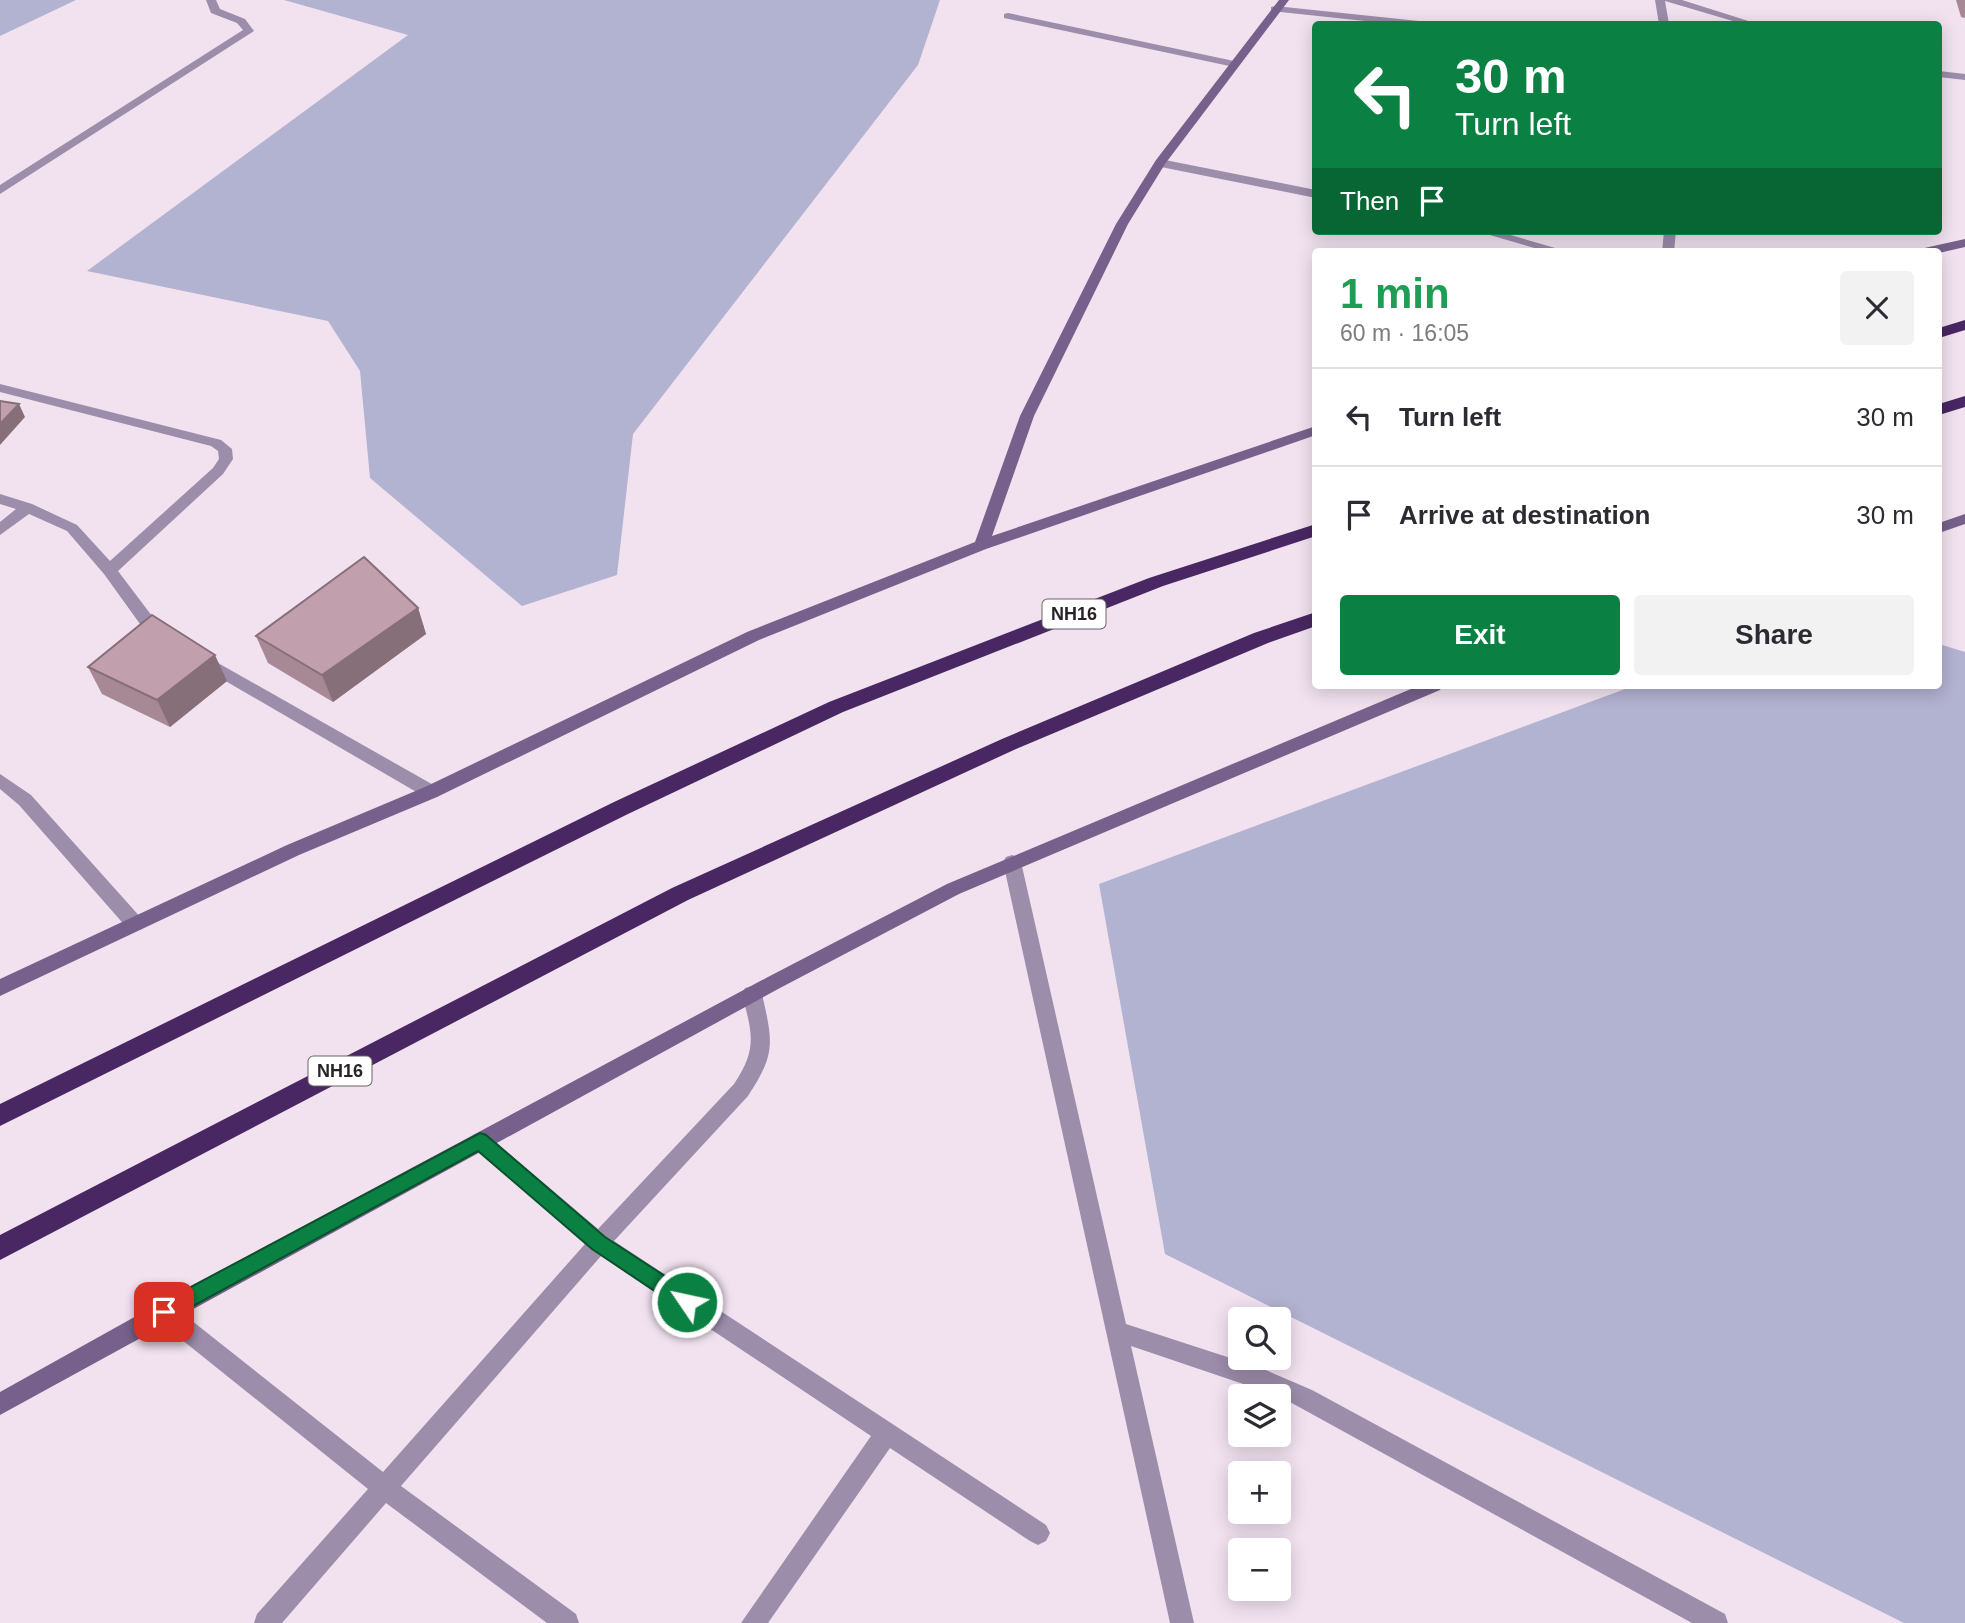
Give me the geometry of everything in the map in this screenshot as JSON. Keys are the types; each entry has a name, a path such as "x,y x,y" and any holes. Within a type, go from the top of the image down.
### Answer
{"highway":[{"path":"1942,332 1965,325"},
{"path":"1942,409 1965,401"},
{"name":"NH16","path":"0,1116 621,808 836,707 1156,582 1312,531"},
{"name":"NH16","path":"0,1248 680,894 890,797 1248,643 1312,620"}],"street":[{"path":"0,190 249,31 241,21 215,11 211,0"},
{"path":"1660,0 1664,21"},
{"path":"1670,0 1743,21"},
{"path":"981,545 1027,416 1122,224 1160,163 1279,5 1397,21"},
{"path":"1008,16 1234,64"},
{"path":"1942,74 1965,77"},
{"path":"1160,163 1312,193"},
{"path":"1497,235 1548,248"},
{"path":"1942,248 1965,243"},
{"path":"0,388 216,443 225,449 226,459 218,471 109,570"},
{"path":"0,988 293,850 431,792 753,636 981,545 1312,431"},
{"path":"0,499 27,507 72,528 109,570 146,620 183,649 431,792"},
{"path":"0,530 27,507"},
{"path":"1942,527 1965,519"},
{"path":"0,1404 164,1312 772,983 954,889 1012,862 1427,689"},
{"path":"0,780 25,800 135,924"},
{"path":"1012,862 1182,1623"},
{"path":"267,1623 599,1243 741,1090 757,1067 764,1045 752,994"},
{"path":"480,1141 599,1243 1038,1533"},
{"path":"164,1312 385,1488 568,1623"},
{"path":"1116,1331 1261,1379 1304,1398 1716,1623"},
{"path":"753,1623 886,1433"}],"water":[{"path":"0,0 76,0 0,36"},
{"path":"284,0 940,0 918,65 633,434 617,575 522,606 370,478 360,371 328,321 87,271 408,35"},
{"path":"1942,645 1965,652 1965,1623 1904,1623 1291,1317 1291,1307 1271,1307 1165,1254 1099,884 1625,689 1942,689"}],"building":[{"path":"0,401 19,404 0,424"},
{"path":"364,557 418,608 322,675 256,636"},
{"path":"152,615 215,655 157,700 88,667"}],"route":[{"path":"164,1312 480,1141 599,1243 687,1302"}]}
